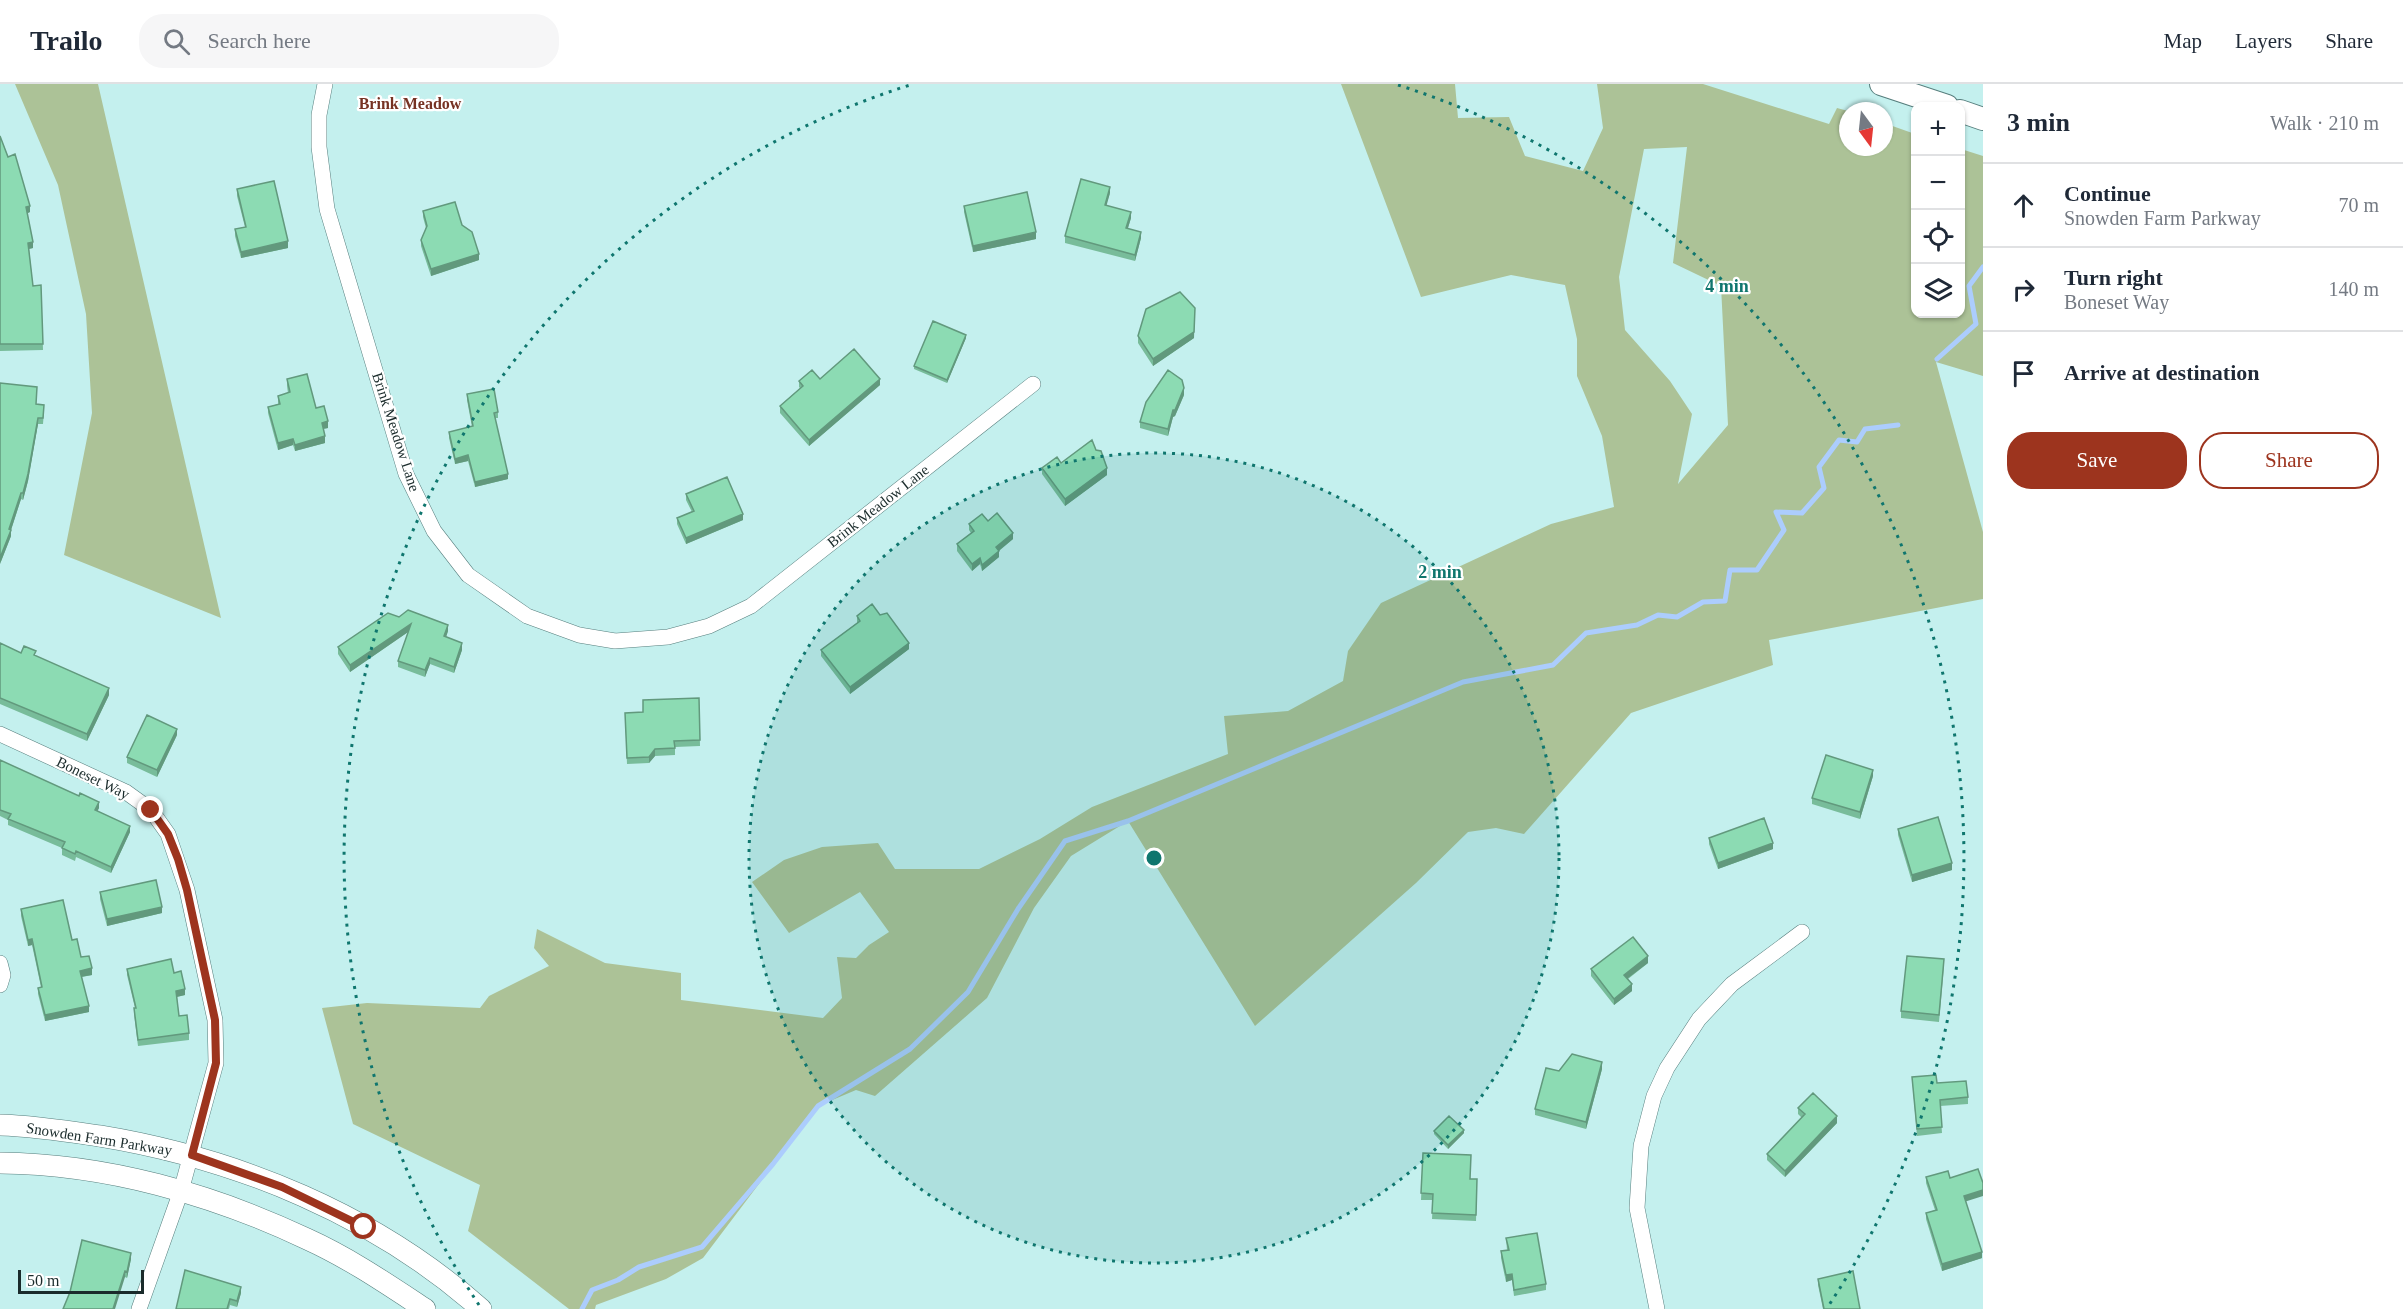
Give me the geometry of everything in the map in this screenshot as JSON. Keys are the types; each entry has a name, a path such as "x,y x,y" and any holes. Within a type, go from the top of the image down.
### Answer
{"main road":[{"path":"1881,84 1935,102"},
{"path":"1965,113 1983,119"},
{"name":"Snowden Farm Parkway","path":"0,1125 45,1128 133,1142 192,1155 282,1187 364,1227 438,1276 481,1309"},
{"path":"0,1163 37,1163 105,1173 181,1191 252,1215 309,1239 373,1275 424,1309"}],"street":[{"name":"Brink Meadow Lane","path":"325,84 319,115 319,147 327,210 406,474 434,531 468,575 527,616 579,635 615,640 668,638 710,626 751,606 1033,384"},
{"name":"Boneset Way","path":"0,734 126,792 151,810 168,834 187,890 215,1020 216,1063 181,1191 139,1309"},
{"path":"1657,1309 1637,1208 1641,1146 1654,1096 1667,1068 1699,1019 1732,984 1802,932"},
{"path":"0,963 3,975 0,985"}],"green space":[{"path":"15,84 98,84 221,618 64,555 92,413 86,314 58,185"},
{"path":"1341,84 1455,84 1458,118 1509,117 1525,156 1583,171 1603,128 1597,84 1703,84 1829,124 1837,108 1839,109 1839,156 1893,156 1893,126 1911,133 1911,318 1965,318 1965,150 1983,156 1983,376 1936,362 1983,532 1983,599 1769,640 1773,665 1631,713 1524,834 1496,828 1468,832 1416,883 1255,1026 1128,821 1071,856 1034,908 987,998 875,1096 856,1090 818,1106 703,1258 666,1279 596,1305 595,1309 569,1309 468,1231 480,1185 353,1124 322,1008 367,1003 480,1008 489,996 549,966 534,948 537,929 605,963 681,973 681,1000 823,1018 842,998 837,957 856,958 869,945 889,932 860,892 789,933 752,882 784,860 822,847 878,843 895,869 979,869 1040,839 1092,807 1228,754 1224,716 1288,711 1343,681 1348,651 1381,603 1551,524 1614,507 1602,436 1577,376 1577,339 1565,285 1511,275 1421,297","holes":["1687,147 1673,263 1721,286 1728,425 1678,484 1692,414 1670,381 1625,330 1619,277 1644,149"]}],"building":[{"path":"0,136 8,157 15,154 30,206 26,207 33,242 28,243 33,286 41,285 43,344 0,344"},
{"path":"1081,179 1110,187 1105,205 1131,212 1126,228 1141,232 1135,255 1065,236"},
{"path":"274,181 288,241 241,252 235,229 246,227 237,189"},
{"path":"1027,192 1036,232 973,246 964,206"},
{"path":"455,202 462,225 472,232 479,254 431,269 421,240 427,226 423,211"},
{"path":"1180,292 1195,308 1194,332 1153,359 1138,336 1146,309"},
{"path":"933,321 966,335 947,380 914,366"},
{"path":"854,349 880,379 809,440 780,406 803,386 799,381 812,370 820,379"},
{"path":"1168,370 1182,380 1184,388 1173,410 1168,429 1140,422 1146,402"},
{"path":"307,374 316,408 324,406 328,421 322,423 325,436 295,445 293,439 278,443 268,407 280,404 278,396 290,392 287,379"},
{"path":"0,383 37,387 36,404 44,405 43,418 38,418 23,493 21,493 9,529 11,530 0,558"},
{"path":"494,389 498,412 494,413 508,474 475,482 468,455 455,459 449,432 473,426 467,394"},
{"path":"1092,440 1096,450 1101,451 1107,468 1065,499 1042,468 1057,457 1061,463"},
{"path":"727,477 743,514 686,538 677,518 694,511 686,494"},
{"path":"997,513 1013,533 996,547 999,551 982,565 980,558 972,564 957,544 974,531 969,524 982,514 988,521"},
{"path":"872,604 880,615 887,613 909,643 850,687 821,650 860,621 857,616"},
{"path":"408,610 448,625 444,636 462,643 454,667 430,658 425,670 398,661 411,624 350,665 338,647 388,613 399,617"},
{"path":"0,643 21,653 24,646 36,651 34,655 109,688 87,734 0,698"},
{"path":"699,698 700,740 674,741 675,748 655,749 649,757 627,758 625,713 643,712 643,700"},
{"path":"147,715 177,729 157,770 127,757"},
{"path":"1826,755 1873,770 1860,812 1812,798"},
{"path":"0,760 79,796 80,793 99,802 95,810 130,826 111,867 76,851 75,854 62,848 65,842 8,819 11,814 0,810"},
{"path":"1938,817 1952,863 1912,875 1898,829"},
{"path":"1764,818 1773,843 1718,863 1709,838"},
{"path":"156,880 162,907 107,919 100,892"},
{"path":"63,900 72,940 77,939 81,957 89,956 92,968 80,971 89,1006 45,1015 38,988 42,987 32,939 28,940 21,909"},
{"path":"1633,937 1648,956 1624,975 1632,984 1614,999 1591,969"},
{"path":"1907,956 1944,959 1939,1015 1901,1011"},
{"path":"171,959 174,973 181,971 185,989 176,991 179,1016 187,1015 189,1033 138,1040 134,1008 136,1008 127,969"},
{"path":"1572,1054 1602,1062 1586,1122 1535,1109 1546,1068 1559,1071"},
{"path":"1936,1075 1937,1083 1966,1081 1968,1097 1940,1100 1942,1127 1917,1129 1912,1077"},
{"path":"1813,1093 1837,1116 1785,1171 1767,1154 1805,1114 1798,1108"},
{"path":"1449,1116 1464,1130 1448,1145 1434,1131"},
{"path":"1423,1153 1471,1155 1470,1179 1477,1179 1476,1215 1432,1213 1433,1194 1421,1193"},
{"path":"1978,1169 1983,1190 1964,1196 1982,1252 1942,1264 1926,1213 1937,1210 1926,1177 1948,1171 1950,1178"},
{"path":"1537,1233 1546,1284 1514,1290 1512,1274 1506,1275 1501,1251 1509,1250 1506,1238"},
{"path":"82,1240 131,1253 127,1272 125,1271 113,1309 63,1309 70,1292"},
{"path":"185,1270 241,1287 237,1301 230,1299 227,1309 176,1309"},
{"path":"1853,1271 1860,1309 1824,1309 1818,1279"}],"waterway":[{"path":"1937,359 1976,324 1969,286 1983,267"},
{"path":"582,1309 592,1290 618,1280 639,1267 702,1247 773,1164 818,1106 910,1049 968,992 1018,909 1065,841 1128,821 1463,682 1553,665 1586,633 1637,625 1658,615 1677,617 1703,602 1725,601 1730,570 1757,570 1784,530 1776,512 1802,513 1824,488 1819,467 1839,440 1857,442 1865,429 1898,425"}],"district":[{"name":"Brink Meadow","path":"410,103"}],"route":[{"path":"151,810 168,834 178,859 187,890 215,1020 216,1063 192,1155 246,1172 282,1187 364,1227"}]}
